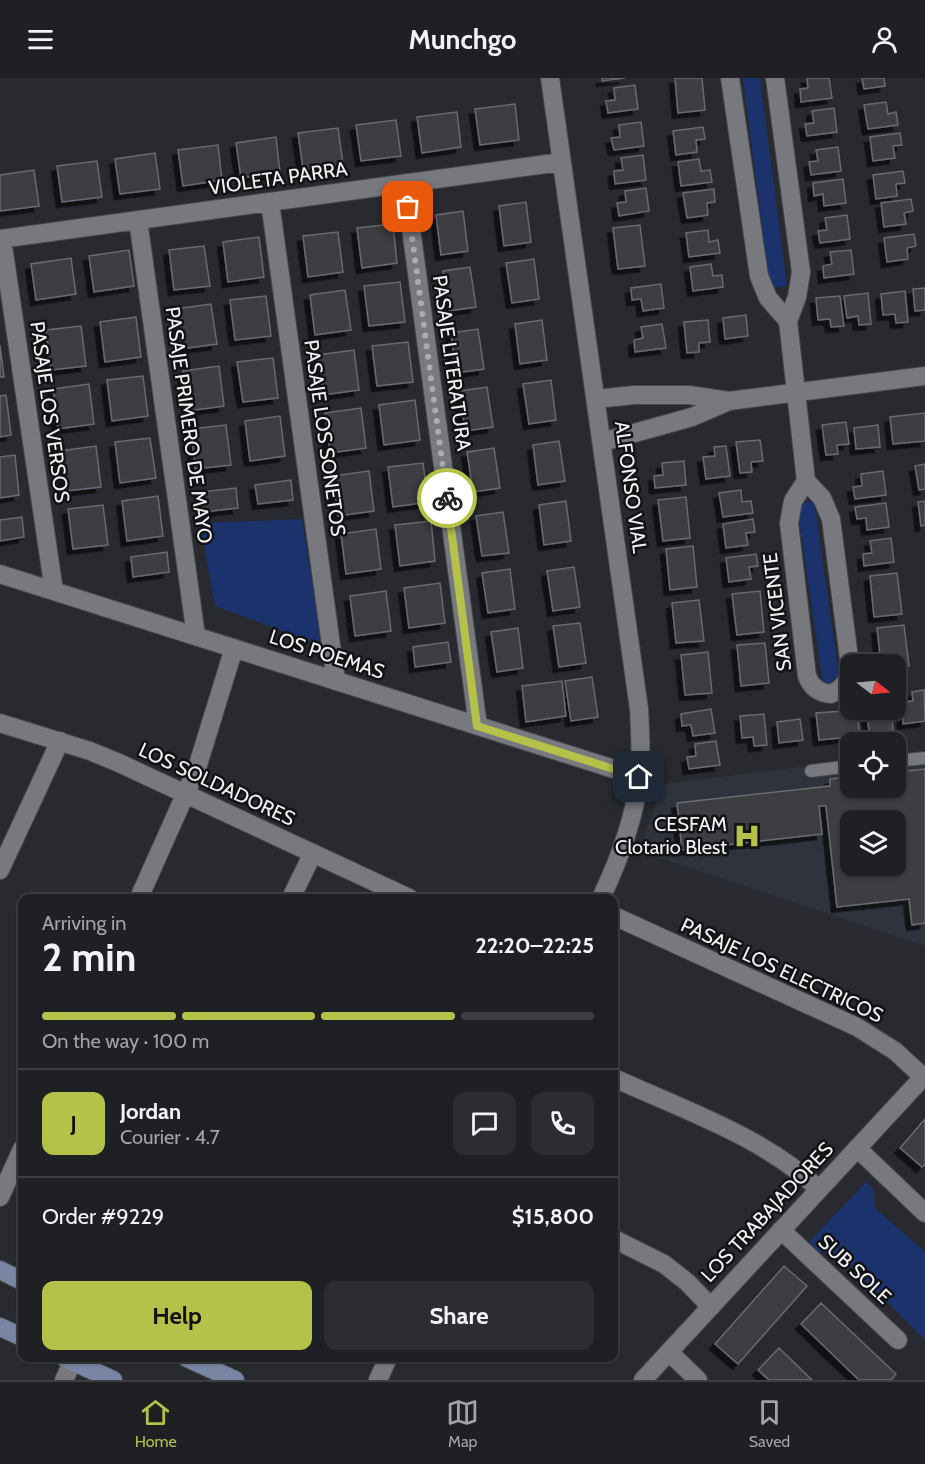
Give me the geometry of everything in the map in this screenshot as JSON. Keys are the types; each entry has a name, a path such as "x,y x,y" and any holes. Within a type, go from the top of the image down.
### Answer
{"main road":[{"path":"0,1270 18,1279"},
{"path":"0,1327 18,1335"},
{"path":"75,1362 113,1380"},
{"path":"218,1364 235,1380"}],"street":[{"name":"ALFONSO VIAL","path":"550,78 639,709 639,777 629,826 616,865 603,894"},
{"path":"730,78 759,276 768,298 788,321"},
{"path":"775,78 801,272 797,297 788,321 806,481"},
{"name":"VIOLETA PARRA","path":"1,239 561,162"},
{"name":"PASAJE LITERATURA","path":"405,184 477,726"},
{"name":"PASAJE LOS SONETOS","path":"270,202 336,681"},
{"name":"PASAJE PRIMERO DE MAYO","path":"138,220 196,636"},
{"name":"PASAJE LOS VERSOS","path":"1,239 54,591"},
{"path":"596,399 634,395 689,395 729,401 925,376"},
{"path":"602,442 692,417 729,401"},
{"name":"SAN VICENTE","path":"840,689 831,694 819,691 809,682 807,676 789,523 793,501 806,481 822,498 831,519 848,654"},
{"name":"LOS POEMAS","path":"0,574 639,777"},
{"path":"141,894 187,795 206,742 234,648"},
{"name":"LOS SOLDADORES","path":"0,723 60,741 119,763 400,894"},
{"path":"0,870 60,741"},
{"path":"293,894 313,854"},
{"name":"PASAJE LOS ELECTRICOS","path":"618,918 857,1028 895,1051 924,1076"},
{"name":"LOS TRABAJADORES","path":"643,1380 924,1076"},
{"path":"618,1080 758,1144 791,1164 819,1189"},
{"path":"857,1148 925,1213"},
{"path":"0,1197 18,1158"},
{"name":"SUB SOLE","path":"782,1230 898,1340"},
{"path":"618,1241 664,1264 687,1282 711,1306"},
{"path":"669,1352 698,1380"},
{"path":"64,1380 68,1362"},
{"path":"378,1380 386,1362"}],"lane":[{"path":"906,760 925,758"},
{"path":"811,771 840,767"}],"shaded area":[{"path":"743,78 760,78 787,286 770,288"},
{"path":"814,501 840,682 823,684 797,504"},
{"path":"302,519 322,646 215,606 200,523"},
{"name":"CESFAM Clotario Blest","path":"925,752 925,946 639,851 663,784 840,762 840,798 906,798 906,754"},
{"path":"866,1182 873,1188 875,1208 925,1252 925,1340 840,1255 818,1252 808,1243"}],"building":[{"path":"602,78 625,78 602,81"},
{"path":"675,78 702,78 705,110 678,113"},
{"path":"807,78 829,78 832,98 801,102 800,89 808,88"},
{"path":"862,78 884,78 885,86 864,89"},
{"path":"635,85 638,109 608,113 606,101 615,100 614,88"},
{"path":"886,102 888,114 896,112 898,125 868,129 864,105"},
{"path":"515,104 519,140 480,145 475,109"},
{"path":"834,108 837,132 807,136 805,124 814,123 812,111"},
{"path":"457,112 461,147 422,153 417,117"},
{"path":"396,120 401,156 361,161 356,125"},
{"path":"641,122 644,146 614,150 611,138 620,137 619,125"},
{"path":"703,127 705,139 696,140 697,152 676,155 673,131"},
{"path":"338,128 343,164 303,169 298,133"},
{"path":"900,133 902,145 893,146 895,158 873,161 870,137"},
{"path":"276,137 280,173 241,178 236,143"},
{"path":"218,145 222,180 183,186 178,150"},
{"path":"838,147 841,171 811,175 809,162 818,161 816,150"},
{"path":"155,153 160,189 120,194 115,159"},
{"path":"643,155 646,180 615,184 614,171 623,170 621,158"},
{"path":"699,159 701,171 710,170 712,182 681,186 678,162"},
{"path":"97,161 102,197 62,202 57,166"},
{"path":"34,170 39,206 0,211 0,175"},
{"path":"903,171 905,183 896,184 897,196 876,199 873,175"},
{"path":"843,179 846,203 824,206 823,194 814,196 813,183"},
{"path":"646,188 649,211 619,216 617,203 626,202 625,191"},
{"path":"714,189 715,202 707,203 708,215 687,218 683,193"},
{"path":"911,199 913,211 904,213 906,224 884,227 881,203"},
{"path":"526,202 531,242 504,246 499,206"},
{"path":"463,211 468,251 441,255 436,215"},
{"path":"847,215 850,239 820,243 818,231 827,230 825,218"},
{"path":"393,224 397,263 362,268 357,228"},
{"path":"640,225 645,266 618,269 613,228"},
{"path":"708,230 709,242 718,240 720,253 689,257 686,233"},
{"path":"338,232 343,272 308,277 303,236"},
{"path":"914,234 916,246 907,248 908,259 887,262 884,238"},
{"path":"259,237 264,277 228,282 223,242"},
{"path":"204,246 210,286 174,290 169,250"},
{"path":"129,250 134,286 94,292 89,256"},
{"path":"851,250 854,274 824,278 823,266 832,264 830,252"},
{"path":"71,258 76,294 36,300 31,264"},
{"path":"534,259 539,299 512,303 506,263"},
{"path":"711,264 713,276 722,275 723,287 693,291 690,267"},
{"path":"470,267 476,307 449,311 443,271"},
{"path":"400,282 405,322 369,326 364,286"},
{"path":"661,284 664,308 643,311 641,299 632,300 631,288"},
{"path":"925,288 925,310 915,311 913,289"},
{"path":"345,290 351,330 315,335 310,295"},
{"path":"905,291 908,322 896,323 895,314 883,315 881,294"},
{"path":"868,293 871,324 859,325 858,316 847,318 844,296"},
{"path":"266,296 271,336 235,340 230,300"},
{"path":"840,296 844,326 831,327 830,319 818,320 816,298"},
{"path":"211,304 217,344 181,349 176,309"},
{"path":"746,315 748,336 725,339 723,318"},
{"path":"136,317 141,357 105,362 100,322"},
{"path":"542,320 547,360 520,364 515,324"},
{"path":"708,320 710,342 699,343 699,352 687,353 684,322"},
{"path":"662,324 666,348 635,352 634,340 643,338 641,327"},
{"path":"81,326 86,366 51,370 46,330"},
{"path":"478,329 484,369 456,373 451,333"},
{"path":"408,342 413,382 377,386 372,346"},
{"path":"0,345 4,377 0,377"},
{"path":"354,350 359,390 323,395 318,355"},
{"path":"273,358 278,398 243,402 237,362"},
{"path":"219,366 224,406 188,411 183,371"},
{"path":"143,376 148,416 112,421 107,380"},
{"path":"551,380 556,420 529,424 523,384"},
{"path":"89,384 94,424 58,429 53,389"},
{"path":"487,387 493,427 465,431 460,391"},
{"path":"6,395 11,435 0,437 0,396"},
{"path":"415,400 420,440 384,445 379,405"},
{"path":"361,408 366,448 330,453 325,413"},
{"path":"925,413 925,441 893,444 890,417"},
{"path":"280,416 285,456 250,461 245,421"},
{"path":"846,422 849,444 837,445 838,454 826,455 822,425"},
{"path":"226,425 231,465 195,469 191,429"},
{"path":"878,425 880,447 856,449 854,428"},
{"path":"150,438 156,478 120,483 115,442"},
{"path":"760,440 763,461 751,462 752,472 740,473 736,442"},
{"path":"559,441 565,481 538,485 533,445"},
{"path":"96,446 101,487 66,491 60,451"},
{"path":"726,446 730,476 706,479 703,457 715,456 714,447"},
{"path":"494,448 500,488 473,492 467,452"},
{"path":"15,455 19,495 0,498 0,457"},
{"path":"684,461 686,485 655,488 654,476 663,475 662,463"},
{"path":"423,463 428,502 393,507 388,467"},
{"path":"925,464 925,489 919,490 915,466"},
{"path":"369,471 374,511 338,516 333,476"},
{"path":"883,471 886,495 855,499 853,487 862,486 861,474"},
{"path":"291,480 293,500 258,504 255,485"},
{"path":"236,488 238,508 203,512 201,492"},
{"path":"741,490 742,502 751,501 753,513 723,517 719,493"},
{"path":"158,496 163,536 127,541 122,501"},
{"path":"686,497 690,538 663,541 658,500"},
{"path":"566,501 571,541 544,545 539,505"},
{"path":"925,501 925,525 921,526 918,502"},
{"path":"886,503 889,527 867,530 866,518 857,519 855,507"},
{"path":"103,505 108,545 73,549 68,509"},
{"path":"503,512 509,553 482,556 476,516"},
{"path":"22,517 24,537 0,541 0,520"},
{"path":"753,519 755,532 746,533 748,545 726,548 723,524"},
{"path":"431,521 435,561 400,566 395,525"},
{"path":"376,529 381,569 346,574 341,534"},
{"path":"891,538 894,562 864,566 863,554 872,553 870,541"},
{"path":"693,546 697,587 670,590 666,549"},
{"path":"167,552 169,572 133,577 131,557"},
{"path":"756,554 758,566 749,567 751,579 729,582 726,558"},
{"path":"574,567 580,607 553,611 547,571"},
{"path":"510,569 515,609 488,613 482,573"},
{"path":"897,573 902,614 874,617 870,576"},
{"path":"440,583 445,623 409,628 404,588"},
{"path":"386,591 391,631 355,636 350,596"},
{"path":"760,591 764,632 737,635 732,594"},
{"path":"699,600 704,641 676,643 672,603"},
{"path":"580,623 586,663 559,667 553,626"},
{"path":"904,625 909,666 906,666 906,654 880,654 877,628"},
{"path":"518,628 523,668 497,672 491,632"},
{"path":"448,642 451,662 415,667 413,647"},
{"path":"765,643 769,683 741,686 737,645"},
{"path":"708,652 712,693 685,695 681,655"},
{"path":"592,677 598,717 571,721 565,681"},
{"path":"562,681 566,716 526,722 522,686"},
{"path":"924,690 925,721 903,724 903,720 906,720 906,702 913,701 912,692"},
{"path":"711,709 715,733 693,736 691,725 682,726 681,714"},
{"path":"840,711 840,720 858,720 860,732 840,732 840,738 819,740 816,713"},
{"path":"764,714 767,745 754,746 753,737 742,738 740,716"},
{"path":"800,719 803,740 779,743 777,722"},
{"path":"868,720 892,720 893,730 869,732"},
{"path":"716,741 720,765 689,769 687,757 696,756 695,744"},
{"path":"925,769 925,923 912,925 909,899 837,907 826,806 819,806 822,834 682,850 677,803 830,786 830,779 840,778 840,798 906,798 906,771"},
{"path":"925,1119 925,1164 922,1167 900,1148"},
{"path":"784,1266 807,1286 738,1364 715,1344"},
{"path":"821,1303 896,1374 891,1380 859,1380 801,1324"},
{"path":"779,1348 812,1380 769,1380 758,1370"}],"way so far":[{"path":"408,207 447,498"}],"place":[{"name":"CESFAM Clotario Blest","path":"747,836"}],"route":[{"path":"447,498 477,726 639,777"}]}
